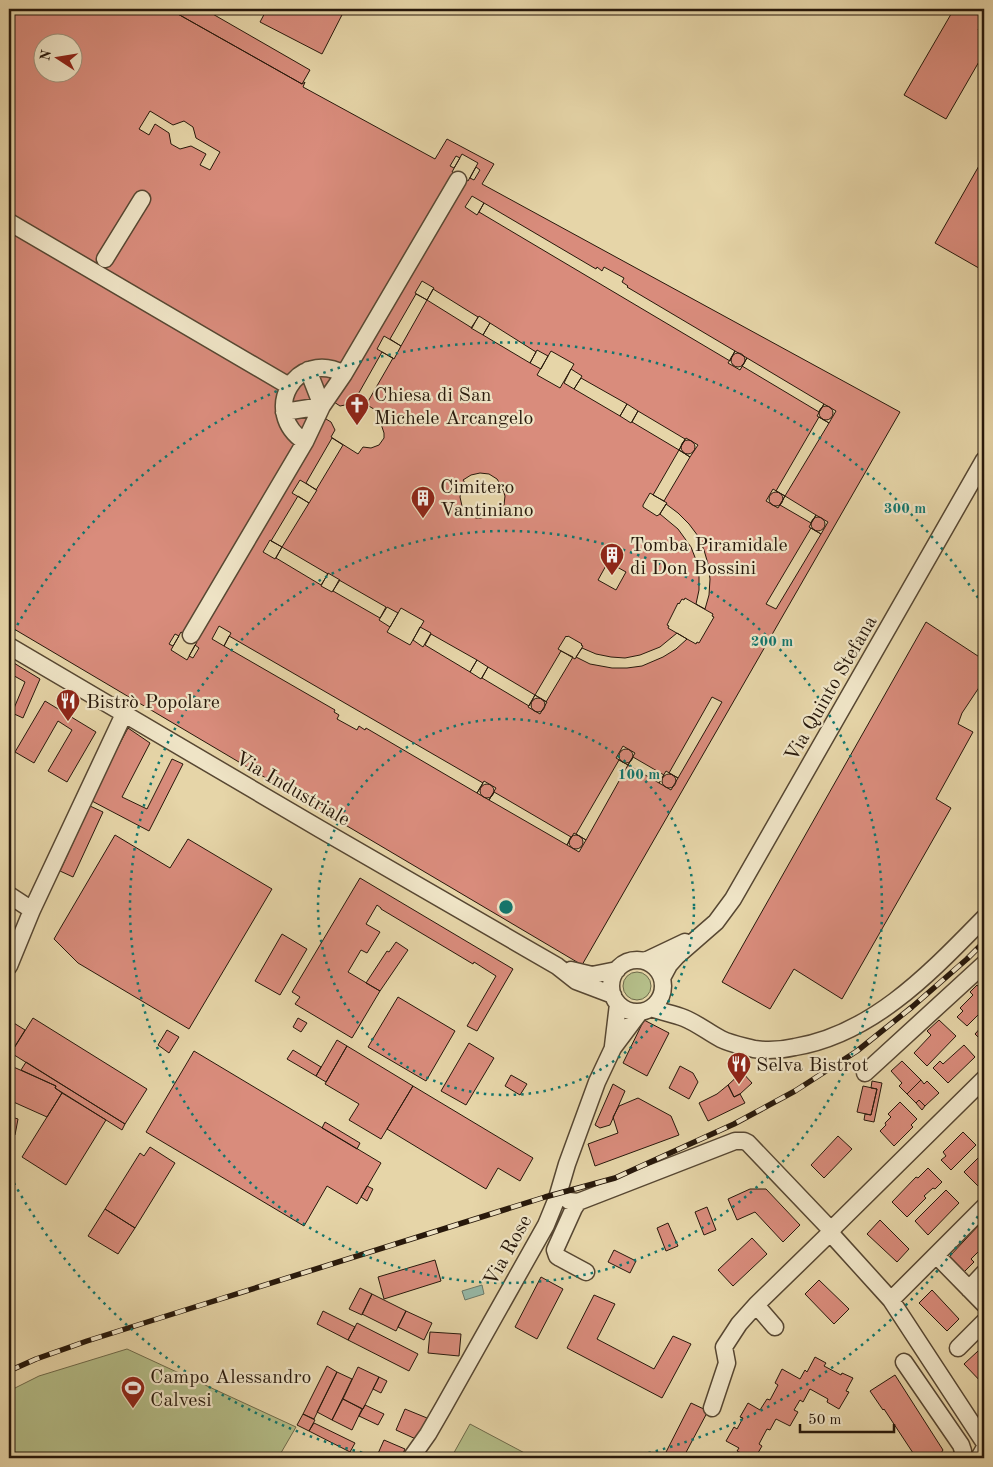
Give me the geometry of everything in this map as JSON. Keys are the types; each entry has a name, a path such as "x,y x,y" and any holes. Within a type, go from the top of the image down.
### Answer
{"street":[{"path":"191,635 305,442 322,406 344,374 458,180"},
{"path":"105,259 142,199"},
{"path":"9,222 289,386"},
{"path":"305,442 292,432 284,412 284,398 289,386 297,377 308,370 322,367 344,374"},
{"path":"308,370 322,406"},
{"path":"284,412 322,406"},
{"name":"Via Quinto Stefana","path":"663,983 669,965 716,922 733,900 984,461"},
{"name":"Via Industriale","path":"9,646 557,966 576,981 616,1000"},
{"path":"9,966 32,910 124,714"},
{"path":"9,895 32,910"},
{"path":"685,1019 663,983 659,971 653,965 637,960 623,964 617,970 611,986 616,1000 628,1011 646,1010 685,1019 723,1040 757,1049 782,1050 811,1045 863,1023 939,964 984,918"},
{"name":"Via Quinto Stefana","path":"645,961 671,950 709,929"},
{"path":"865,1073 984,964"},
{"name":"Via Industriale","path":"557,966 592,975 617,970"},
{"path":"646,1010 658,1003 662,996 663,983"},
{"name":"Via Rose","path":"613,1048 616,1000"},
{"name":"Via Rose","path":"411,1458 436,1420 546,1225 577,1137 613,1048 646,1010"},
{"path":"712,1408 727,1362 724,1347 756,1305 984,1079"},
{"path":"586,1272 557,1256 555,1250 574,1208 574,1201 735,1141 744,1141 832,1231 833,1236 890,1300 984,1442"},
{"path":"890,1300 984,1207"},
{"path":"936,1255 984,1304"},
{"path":"969,1289 984,1274"},
{"path":"756,1305 775,1327"},
{"path":"958,1348 984,1322"},
{"path":"904,1362 961,1445 963,1451 960,1458"},
{"path":"925,1393 944,1380"},
{"path":"979,1458 984,1449"}],"green space":[{"path":"637,972 647,976 651,986 647,996 637,1000 627,996 623,986 627,976"},
{"name":"Campo Alessandro Calvesi","path":"127,1349 296,1427 278,1458 9,1458 9,1391 39,1376"},
{"path":"470,1424 534,1458 451,1458"}],"shaded area":[{"path":"482,1285 484,1294 465,1300 462,1291"}],"building":[{"name":"Cimitero Vantiniano","path":"9,9 169,9 302,84 305,82 303,87 435,159 447,139 494,164 482,184 900,412 582,965 9,626"},
{"path":"169,9 204,9 310,70 302,84"},
{"path":"267,9 345,9 322,54 260,22"},
{"path":"954,9 984,9 984,20 978,30 984,33 984,53 946,119 904,95"},
{"path":"150,111 173,125 184,121 193,127 196,138 220,152 210,170 200,165 206,154 191,146 180,149 171,144 169,133 155,124 149,135 139,129"},
{"path":"462,154 478,163 468,181 452,172"},
{"path":"456,156 460,158 454,168 450,166"},
{"path":"984,157 984,271 935,243"},
{"path":"476,167 480,170 474,180 470,178"},
{"path":"472,196 484,203 477,215 465,207"},
{"path":"484,203 596,269 597,267 602,271 604,267 624,278 622,282 627,287 735,351 730,361 479,212"},
{"path":"422,281 434,288 427,300 415,293"},
{"path":"433,289 478,317 472,328 427,300"},
{"path":"416,294 427,300 401,346 390,339"},
{"path":"479,316 490,323 483,335 471,328"},
{"path":"490,323 536,352 530,363 483,335"},
{"path":"384,336 401,346 394,359 377,349"},
{"path":"537,350 548,356 541,369 530,363"},
{"path":"551,351 574,364 560,388 537,375"},
{"path":"735,351 747,358 740,370 728,363"},
{"path":"382,352 393,358 366,405 356,398"},
{"path":"738,353 743,355 745,360 743,365 738,367 733,365 731,360 733,355"},
{"path":"747,358 824,404 819,412 742,366"},
{"path":"571,369 582,376 574,389 564,383"},
{"path":"581,378 627,404 620,416 574,389"},
{"name":"Chiesa di San Michele Arcangelo","path":"354,397 382,414 378,421 384,433 384,438 379,445 371,448 363,447 358,454 331,437 335,430 331,422 321,416 331,400 340,406 350,404"},
{"path":"627,404 638,411 631,423 620,416"},
{"path":"824,404 836,411 829,423 817,416"},
{"path":"826,406 831,408 833,413 831,418 826,420 821,418 819,413 821,408"},
{"path":"638,411 685,439 679,450 632,422"},
{"path":"819,417 829,423 785,496 776,491"},
{"path":"332,438 343,445 316,490 306,483"},
{"path":"686,438 698,445 690,457 679,450"},
{"path":"688,440 693,442 695,447 693,452 688,454 683,452 681,447 683,442"},
{"path":"679,450 690,457 664,501 653,495"},
{"path":"489,474 497,479 505,496 504,505 499,503 491,515 476,518 467,514 462,506 460,497 466,484 463,480 471,475"},
{"path":"300,480 317,490 309,503 292,493"},
{"path":"773,489 785,496 778,508 766,501"},
{"path":"776,492 781,494 783,499 781,504 776,506 771,504 769,499 771,494"},
{"path":"650,493 667,503 657,516 643,507"},
{"path":"298,496 309,503 282,547 271,541"},
{"path":"785,496 816,515 811,523 780,505"},
{"path":"666,504 689,524 698,536 704,550 710,579 709,595 705,609 696,604 699,590 699,575 691,547 678,529 660,514"},
{"path":"816,515 828,522 821,534 809,527"},
{"path":"818,517 823,519 825,524 823,529 818,531 813,529 811,524 813,519"},
{"path":"811,528 821,534 776,609 766,604"},
{"path":"270,540 282,547 275,559 263,552"},
{"path":"282,547 328,574 321,585 276,558"},
{"name":"Tomba Piramidale di Don Bossini","path":"608,562 626,572 616,590 598,580"},
{"path":"328,573 340,580 332,592 321,586"},
{"path":"339,580 386,607 380,618 333,591"},
{"path":"685,598 713,614 712,616 714,617 699,643 697,642 696,644 668,628 669,626 667,625 678,603"},
{"path":"387,607 398,613 390,627 379,620"},
{"path":"401,608 424,621 410,645 387,632"},
{"path":"926,622 984,660 984,680 962,713 958,724 973,732 936,799 951,808 842,999 794,969 770,1009 722,982"},
{"path":"219,626 231,633 224,646 212,639"},
{"path":"420,627 431,633 423,647 413,640"},
{"path":"181,632 197,642 187,660 171,650"},
{"path":"677,633 687,639 663,657 642,666 612,668 590,664 576,657 582,648 596,654 611,657 625,658 640,655 660,647"},
{"path":"175,634 179,636 173,646 169,644"},
{"path":"431,634 477,660 470,672 425,645"},
{"path":"229,636 483,783 477,793 366,728 365,730 359,726 357,730 337,719 339,715 334,712 335,710 224,646"},
{"path":"566,636 583,646 575,659 558,649"},
{"path":"195,645 199,648 193,658 189,656"},
{"path":"561,651 573,657 546,702 535,695"},
{"path":"9,660 40,679 23,718 12,713 25,682 9,673"},
{"path":"477,660 488,667 481,679 470,672"},
{"path":"488,667 535,695 529,706 482,678"},
{"path":"535,695 547,702 540,714 528,707"},
{"path":"712,697 722,702 678,778 669,773"},
{"path":"538,698 543,700 545,705 543,710 538,712 533,710 531,705 533,700"},
{"path":"45,701 96,732 67,782 48,771 72,730 58,721 34,763 15,752"},
{"path":"128,728 150,743 122,797 147,809 172,759 183,764 149,831 90,800"},
{"path":"623,746 635,753 628,765 616,758"},
{"path":"626,749 631,751 633,756 631,761 626,763 621,761 619,756 621,751"},
{"path":"633,757 664,775 659,783 628,765"},
{"path":"619,760 628,765 586,840 576,834"},
{"path":"666,771 678,778 671,790 659,783"},
{"path":"669,774 674,776 676,781 674,786 669,788 664,786 662,781 664,776"},
{"path":"484,781 496,788 489,800 477,793"},
{"path":"487,784 492,786 494,791 492,796 487,798 482,796 480,791 482,786"},
{"path":"494,792 571,837 567,845 489,800"},
{"path":"90,806 103,812 73,877 60,871"},
{"path":"574,833 586,840 579,852 567,845"},
{"path":"115,835 170,868 188,839 272,889 189,1029 78,963 54,939"},
{"path":"576,835 581,837 583,842 581,847 576,849 571,847 569,842 571,837"},
{"path":"360,878 513,969 477,1031 467,1026 496,976 377,905 366,924 380,932 367,953 361,950 348,972 380,991 352,1038 295,1004 300,997 292,992"},
{"path":"282,934 307,949 280,995 255,981"},
{"path":"396,942 408,950 380,991 366,983 387,951 389,952"},
{"path":"977,985 984,993 984,1009 967,1026 957,1017 963,1011 960,1008 973,995 970,992"},
{"path":"398,997 455,1031 426,1081 368,1047"},
{"path":"33,1018 147,1089 125,1124 11,1053"},
{"path":"298,1018 307,1023 301,1032 293,1027"},
{"path":"9,1020 25,1030 12,1051 9,1049"},
{"path":"644,1020 669,1033 647,1076 623,1063"},
{"path":"939,1020 956,1036 927,1066 914,1053 931,1035 927,1031"},
{"path":"984,1024 984,1041 983,1042 975,1034"},
{"path":"167,1030 179,1037 169,1053 158,1045"},
{"path":"337,1040 347,1046 326,1082 316,1076"},
{"path":"469,1043 494,1058 466,1105 441,1091"},
{"path":"964,1045 975,1057 948,1083 933,1068 940,1061 943,1064"},
{"path":"347,1046 413,1086 381,1139 349,1120 359,1104 325,1084"},
{"path":"293,1050 321,1067 316,1076 287,1059"},
{"path":"194,1051 381,1163 357,1204 327,1186 304,1226 146,1132"},
{"path":"902,1061 921,1080 907,1094 899,1086 902,1083 891,1071"},
{"path":"26,1062 125,1124 122,1130 55,1088 56,1086 21,1070"},
{"path":"9,1065 56,1086 55,1088 62,1093 47,1117 9,1100"},
{"path":"680,1066 693,1073 698,1082 689,1099 669,1088"},
{"path":"742,1072 752,1083 734,1097 728,1085"},
{"path":"511,1075 527,1084 520,1095 505,1086"},
{"path":"921,1080 924,1084 927,1081 939,1093 925,1106 919,1100 916,1103 907,1094"},
{"path":"872,1081 882,1083 874,1122 864,1120 865,1114 871,1115 877,1089 871,1088"},
{"path":"613,1084 625,1091 610,1125 600,1128 595,1125"},
{"path":"728,1085 734,1097 740,1094 745,1103 708,1121 699,1103 717,1094"},
{"path":"413,1086 533,1158 520,1181 498,1168 486,1189 387,1129"},
{"path":"863,1086 877,1089 871,1115 857,1112"},
{"path":"62,1093 106,1120 66,1185 22,1157"},
{"path":"638,1098 671,1116 679,1135 595,1166 588,1144 618,1133 613,1117 619,1106"},
{"path":"919,1100 925,1106 922,1110 916,1103"},
{"path":"900,1102 917,1119 911,1125 913,1127 894,1146 880,1131 891,1117 888,1114"},
{"path":"9,1116 18,1119 15,1135 10,1134 9,1137"},
{"path":"325,1122 360,1143 357,1149 322,1128"},
{"path":"963,1132 976,1145 951,1170 941,1160 946,1156 943,1152"},
{"path":"838,1136 852,1149 824,1178 811,1165"},
{"path":"150,1147 175,1163 135,1228 105,1209 140,1153 144,1156"},
{"path":"978,1158 984,1164 984,1186 981,1189 964,1172"},
{"path":"928,1168 942,1182 924,1196 926,1198 907,1217 892,1202 916,1177 918,1178"},
{"path":"367,1186 373,1189 367,1201 361,1197"},
{"path":"750,1189 766,1189 800,1225 783,1242 755,1212 737,1220 728,1199"},
{"path":"946,1190 959,1203 928,1235 915,1221"},
{"path":"707,1207 716,1230 704,1235 695,1212"},
{"path":"105,1209 135,1228 118,1254 88,1236"},
{"path":"880,1220 909,1249 897,1262 867,1234"},
{"path":"668,1223 678,1246 666,1251 657,1228"},
{"path":"979,1225 984,1230 984,1254 980,1250 971,1259 974,1262 964,1272 949,1257"},
{"path":"752,1238 767,1254 733,1286 718,1270"},
{"path":"614,1250 636,1261 630,1273 608,1262"},
{"path":"435,1260 441,1281 384,1299 378,1277"},
{"path":"541,1277 563,1289 537,1339 515,1327"},
{"path":"819,1280 849,1309 834,1324 805,1294"},
{"path":"360,1288 372,1294 362,1315 349,1309"},
{"path":"932,1290 959,1319 947,1331 919,1303"},
{"path":"372,1294 406,1311 396,1331 362,1314"},
{"path":"594,1295 615,1304 597,1339 654,1369 673,1336 691,1344 662,1398 567,1348"},
{"path":"323,1311 355,1327 348,1340 317,1324"},
{"path":"406,1311 432,1323 424,1340 398,1327"},
{"path":"357,1323 418,1354 409,1371 348,1340"},
{"path":"430,1332 461,1334 459,1356 428,1353"},
{"path":"978,1351 984,1358 984,1385 964,1364"},
{"path":"815,1357 826,1363 824,1366 841,1375 842,1373 853,1378 846,1391 849,1392 839,1409 827,1402 828,1399 810,1389 803,1402 800,1400 794,1410 798,1412 790,1426 776,1419 770,1430 767,1429 759,1444 762,1446 755,1458 737,1451 739,1448 726,1441 734,1427 737,1429 743,1418 740,1417 748,1403 760,1410 767,1399 770,1400 778,1385 775,1383 782,1369 800,1379 805,1370 807,1372"},
{"path":"327,1366 337,1372 314,1419 303,1414"},
{"path":"358,1367 379,1377 363,1409 343,1399"},
{"path":"337,1372 352,1379 332,1420 317,1412"},
{"path":"895,1375 943,1450 938,1458 914,1458 915,1456 870,1391"},
{"path":"379,1377 387,1381 381,1393 373,1389"},
{"path":"343,1399 362,1409 352,1430 332,1420"},
{"path":"691,1403 708,1411 683,1458 663,1458"},
{"path":"365,1405 384,1414 378,1425 359,1416"},
{"path":"405,1409 427,1418 418,1440 396,1430"},
{"path":"303,1414 315,1420 309,1431 297,1425"},
{"path":"314,1423 355,1443 350,1452 309,1431"},
{"path":"384,1440 405,1449 401,1458 376,1458"}],"railway":[{"path":"9,1371 36,1359 87,1341 545,1197 615,1178 734,1124 795,1091 857,1051 912,1007 984,942"}],"place":[{"name":"Chiesa di San Michele Arcangelo","path":"357,426"},
{"name":"Cimitero Vantiniano","path":"423,519"},
{"name":"Tomba Piramidale di Don Bossini","path":"612,576"},
{"name":"Bistrò Popolare","path":"68,722"},
{"name":"Selva Bistrot","path":"739,1085"},
{"name":"Campo Alessandro Calvesi","path":"133,1409"}]}
